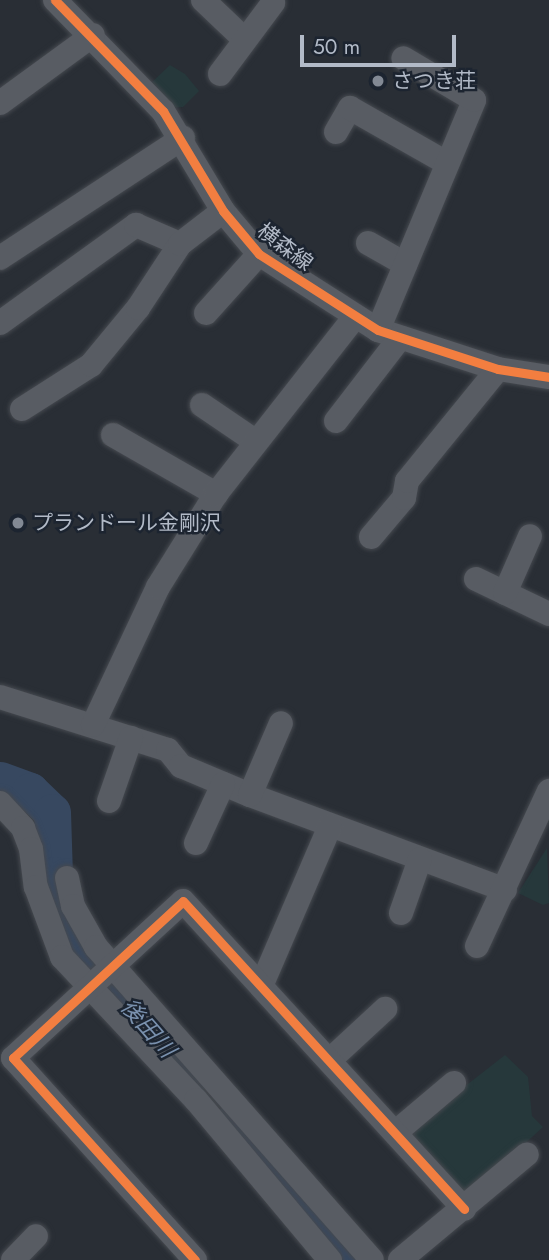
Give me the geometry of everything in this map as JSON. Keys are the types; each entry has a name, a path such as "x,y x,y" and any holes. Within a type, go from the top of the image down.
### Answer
{"street":[{"name":"横森線","path":"55,0 93,35 183,138 223,211 259,254 355,317 389,334 498,369 549,377"},
{"path":"204,0 244,39"},
{"path":"220,74 273,4"},
{"path":"0,103 93,35"},
{"path":"336,421 389,334 405,264 474,100 403,58"},
{"path":"336,132 351,108 447,163"},
{"path":"0,258 183,138"},
{"path":"22,409 91,365 138,308 180,244 223,211"},
{"path":"0,323 136,226 180,244"},
{"path":"368,243 405,264"},
{"path":"206,313 259,254"},
{"path":"93,725 158,587 216,494 355,317"},
{"path":"371,537 404,498 407,481 498,369"},
{"path":"202,405 255,441"},
{"path":"113,435 216,494"},
{"path":"505,593 530,536"},
{"path":"476,579 549,614"},
{"path":"0,697 168,750 181,766 223,784 505,890"},
{"path":"250,795 281,723"},
{"path":"109,801 131,738"},
{"path":"196,843 223,784"},
{"path":"477,946 505,890 540,837 549,791"},
{"path":"0,803 23,828 31,849 36,887 62,957 103,977 372,1260"},
{"path":"262,984 330,826"},
{"path":"401,913 420,859"},
{"path":"67,878 103,977 196,1100 330,1260"},
{"path":"195,1260 13,1058 183,901 331,1059 464,1209"},
{"path":"331,1059 385,1009"},
{"path":"396,1132 454,1083"},
{"path":"400,1260 527,1154"},
{"path":"13,1260 36,1236"}],"shaded area":[{"path":"170,65 185,74 199,91 183,107 168,108 150,84"},
{"path":"547,848 549,903 543,905 518,893"},
{"path":"505,1055 528,1077 532,1116 543,1127 473,1191 458,1192 404,1134"}],"waterway":[{"name":"後田川","path":"0,780 30,791 52,812 54,875 70,930 89,961 189,1077"},
{"name":"後田川","path":"230,1124 350,1260"}],"cycle path":[{"path":"55,0 163,111 223,211 259,254 378,330 498,369 549,377"},
{"path":"195,1260 13,1058 183,901 464,1209"}],"place":[{"name":"さつき荘","path":"378,81"},
{"name":"プランドール金剛沢","path":"18,523"}]}
